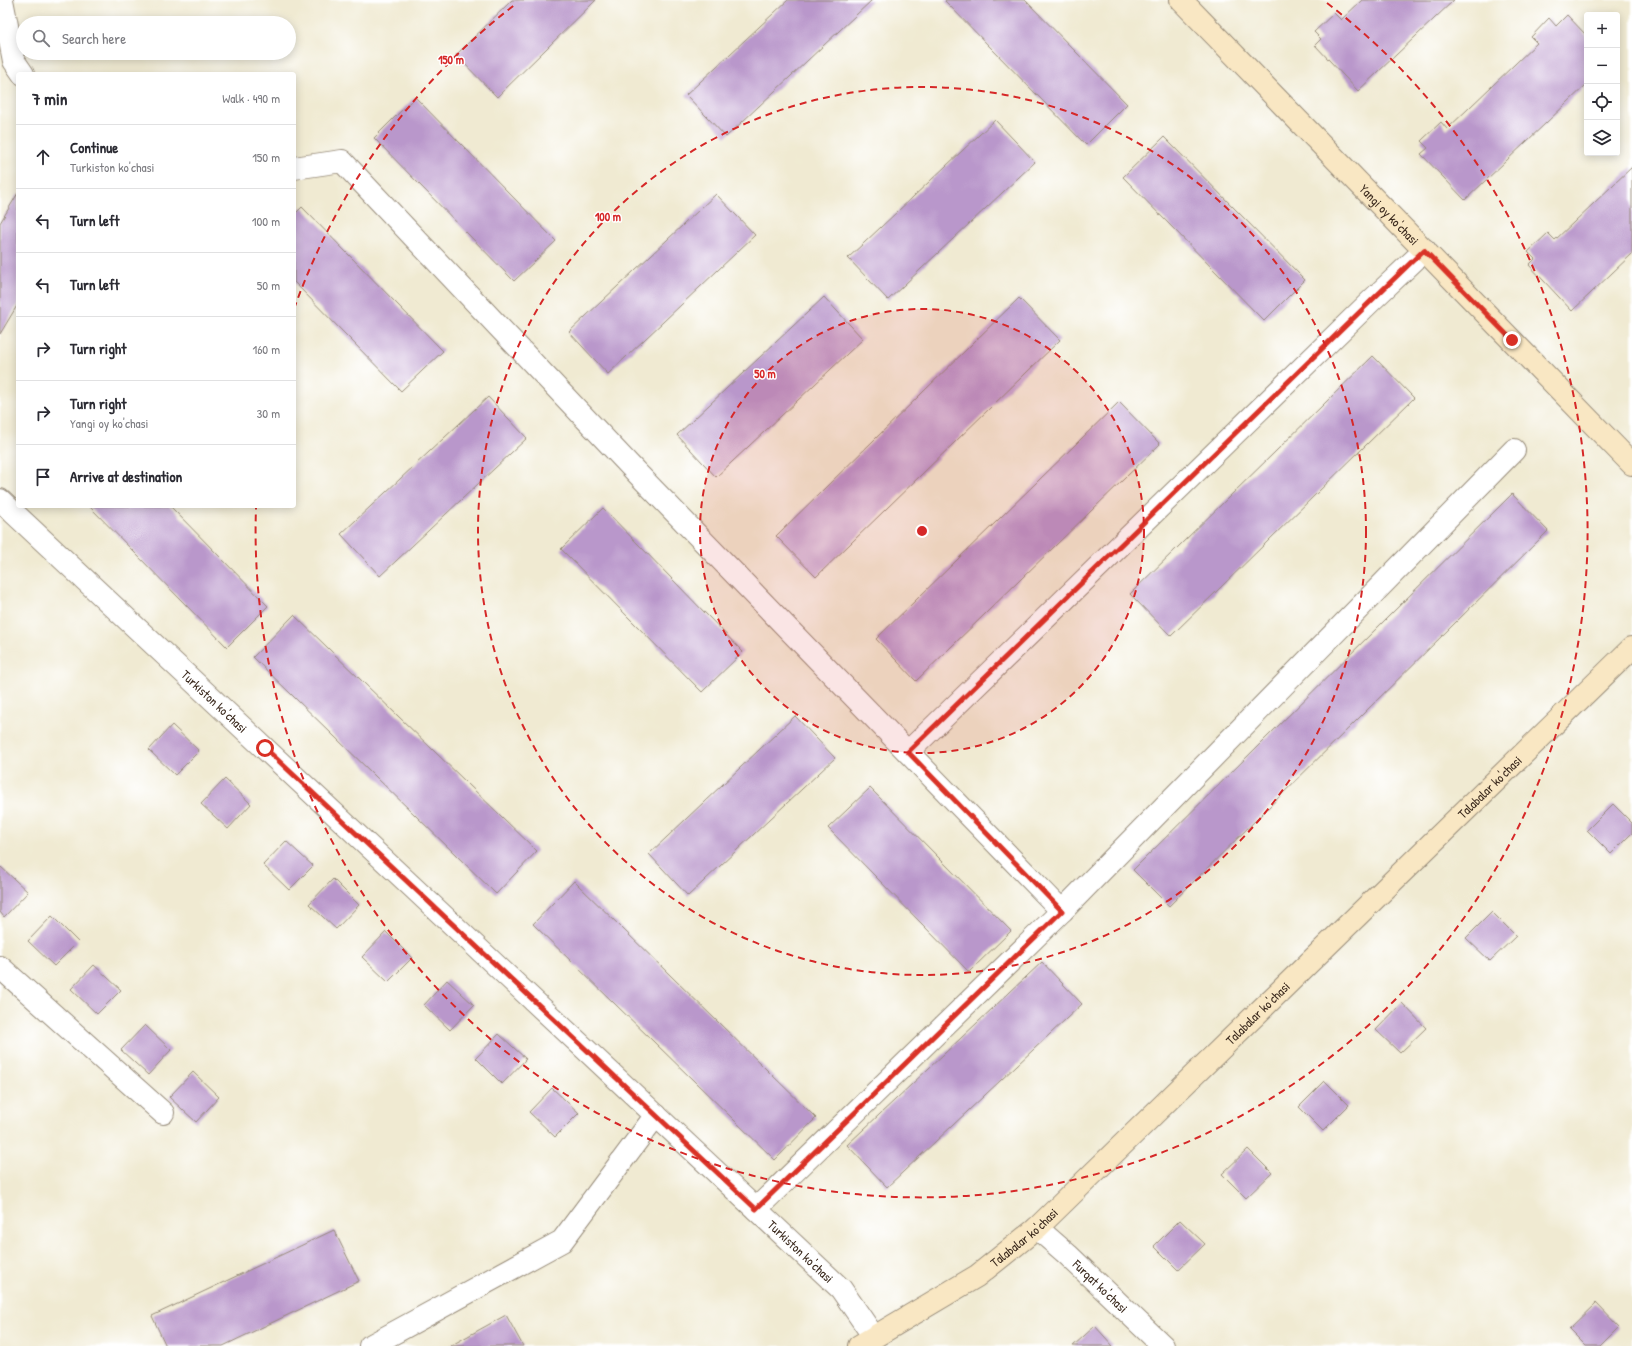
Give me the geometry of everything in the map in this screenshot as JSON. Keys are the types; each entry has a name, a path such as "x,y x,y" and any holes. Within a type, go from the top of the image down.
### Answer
{"street":[{"path":"2,0 14,61 22,72"},
{"name":"Yangi oy ko'chasi","path":"1181,0 1632,464"},
{"path":"296,168 342,161 634,471 1062,911"},
{"path":"908,752 1424,250"},
{"path":"756,1209 1062,911 1514,450"},
{"name":"Turkiston ko'chasi","path":"0,500 841,1289 866,1341"},
{"name":"Talabalar ko'chasi","path":"866,1341 977,1276 1037,1228 1632,648"},
{"path":"0,967 163,1113"},
{"path":"370,1346 562,1241 656,1115"},
{"name":"Furqat ko'chasi","path":"1037,1228 1068,1255 1163,1346"}],"building":[{"path":"512,0 596,0 497,97 456,55"},
{"path":"788,0 872,0 726,137 686,95"},
{"path":"1025,0 1127,104 1086,145 945,1"},
{"path":"1362,0 1454,0 1358,91 1315,45 1321,39 1314,32 1334,13 1341,20"},
{"path":"1567,15 1584,33 1584,87 1465,200 1421,154 1428,148 1421,141 1441,122 1447,129 1537,43 1531,37 1549,18 1556,26"},
{"path":"415,97 556,241 514,281 374,138"},
{"path":"995,120 1035,162 888,300 848,258"},
{"path":"1164,137 1305,280 1264,321 1123,177"},
{"path":"1632,167 1632,254 1572,311 1529,265 1535,259 1528,252 1548,233 1555,240"},
{"path":"716,194 755,235 608,374 569,332"},
{"path":"16,196 16,307 0,334 0,223"},
{"path":"302,207 443,351 401,391 296,284 296,213"},
{"path":"824,297 863,339 716,477 677,435"},
{"path":"1019,298 1060,340 816,577 776,536"},
{"path":"1373,356 1414,398 1171,636 1130,594"},
{"path":"488,397 527,438 380,576 341,534"},
{"path":"1119,402 1160,444 916,681 876,639"},
{"path":"1512,494 1548,531 1169,906 1133,870"},
{"path":"91,508 172,508 268,606 227,647"},
{"path":"603,508 743,652 702,692 561,549"},
{"path":"294,615 537,851 496,894 253,657"},
{"path":"795,716 835,758 688,896 649,854"},
{"path":"172,725 199,751 175,775 149,750"},
{"path":"225,779 251,804 228,829 201,804"},
{"path":"870,788 1011,931 969,972 828,828"},
{"path":"1613,804 1632,823 1632,833 1611,854 1587,830"},
{"path":"286,841 313,866 289,890 263,865"},
{"path":"1,867 28,892 4,917 0,912"},
{"path":"333,879 359,905 336,929 309,904"},
{"path":"574,881 816,1118 775,1160 533,924"},
{"path":"1492,912 1516,936 1490,961 1466,938"},
{"path":"52,916 78,942 54,966 28,941"},
{"path":"386,932 412,958 388,982 362,957"},
{"path":"1042,962 1082,1004 887,1187 847,1145"},
{"path":"94,965 121,990 97,1014 71,989"},
{"path":"447,980 474,1005 450,1030 424,1005"},
{"path":"1402,1003 1426,1028 1400,1053 1376,1030"},
{"path":"145,1025 171,1050 148,1075 121,1050"},
{"path":"499,1034 526,1059 502,1084 476,1058"},
{"path":"193,1072 219,1097 196,1122 169,1097"},
{"path":"1325,1081 1349,1105 1323,1131 1299,1107"},
{"path":"552,1088 579,1113 555,1137 529,1112"},
{"path":"1248,1149 1272,1173 1246,1198 1222,1174"},
{"path":"1180,1220 1205,1244 1178,1270 1154,1246"},
{"path":"334,1230 359,1281 223,1346 166,1346 152,1316"},
{"path":"1596,1303 1619,1327 1600,1346 1586,1346 1569,1329"},
{"path":"506,1315 523,1346 450,1346"},
{"path":"1095,1326 1113,1346 1073,1346"}],"route":[{"path":"265,748 756,1209 1062,911 908,752 1424,250 1512,340"}]}
